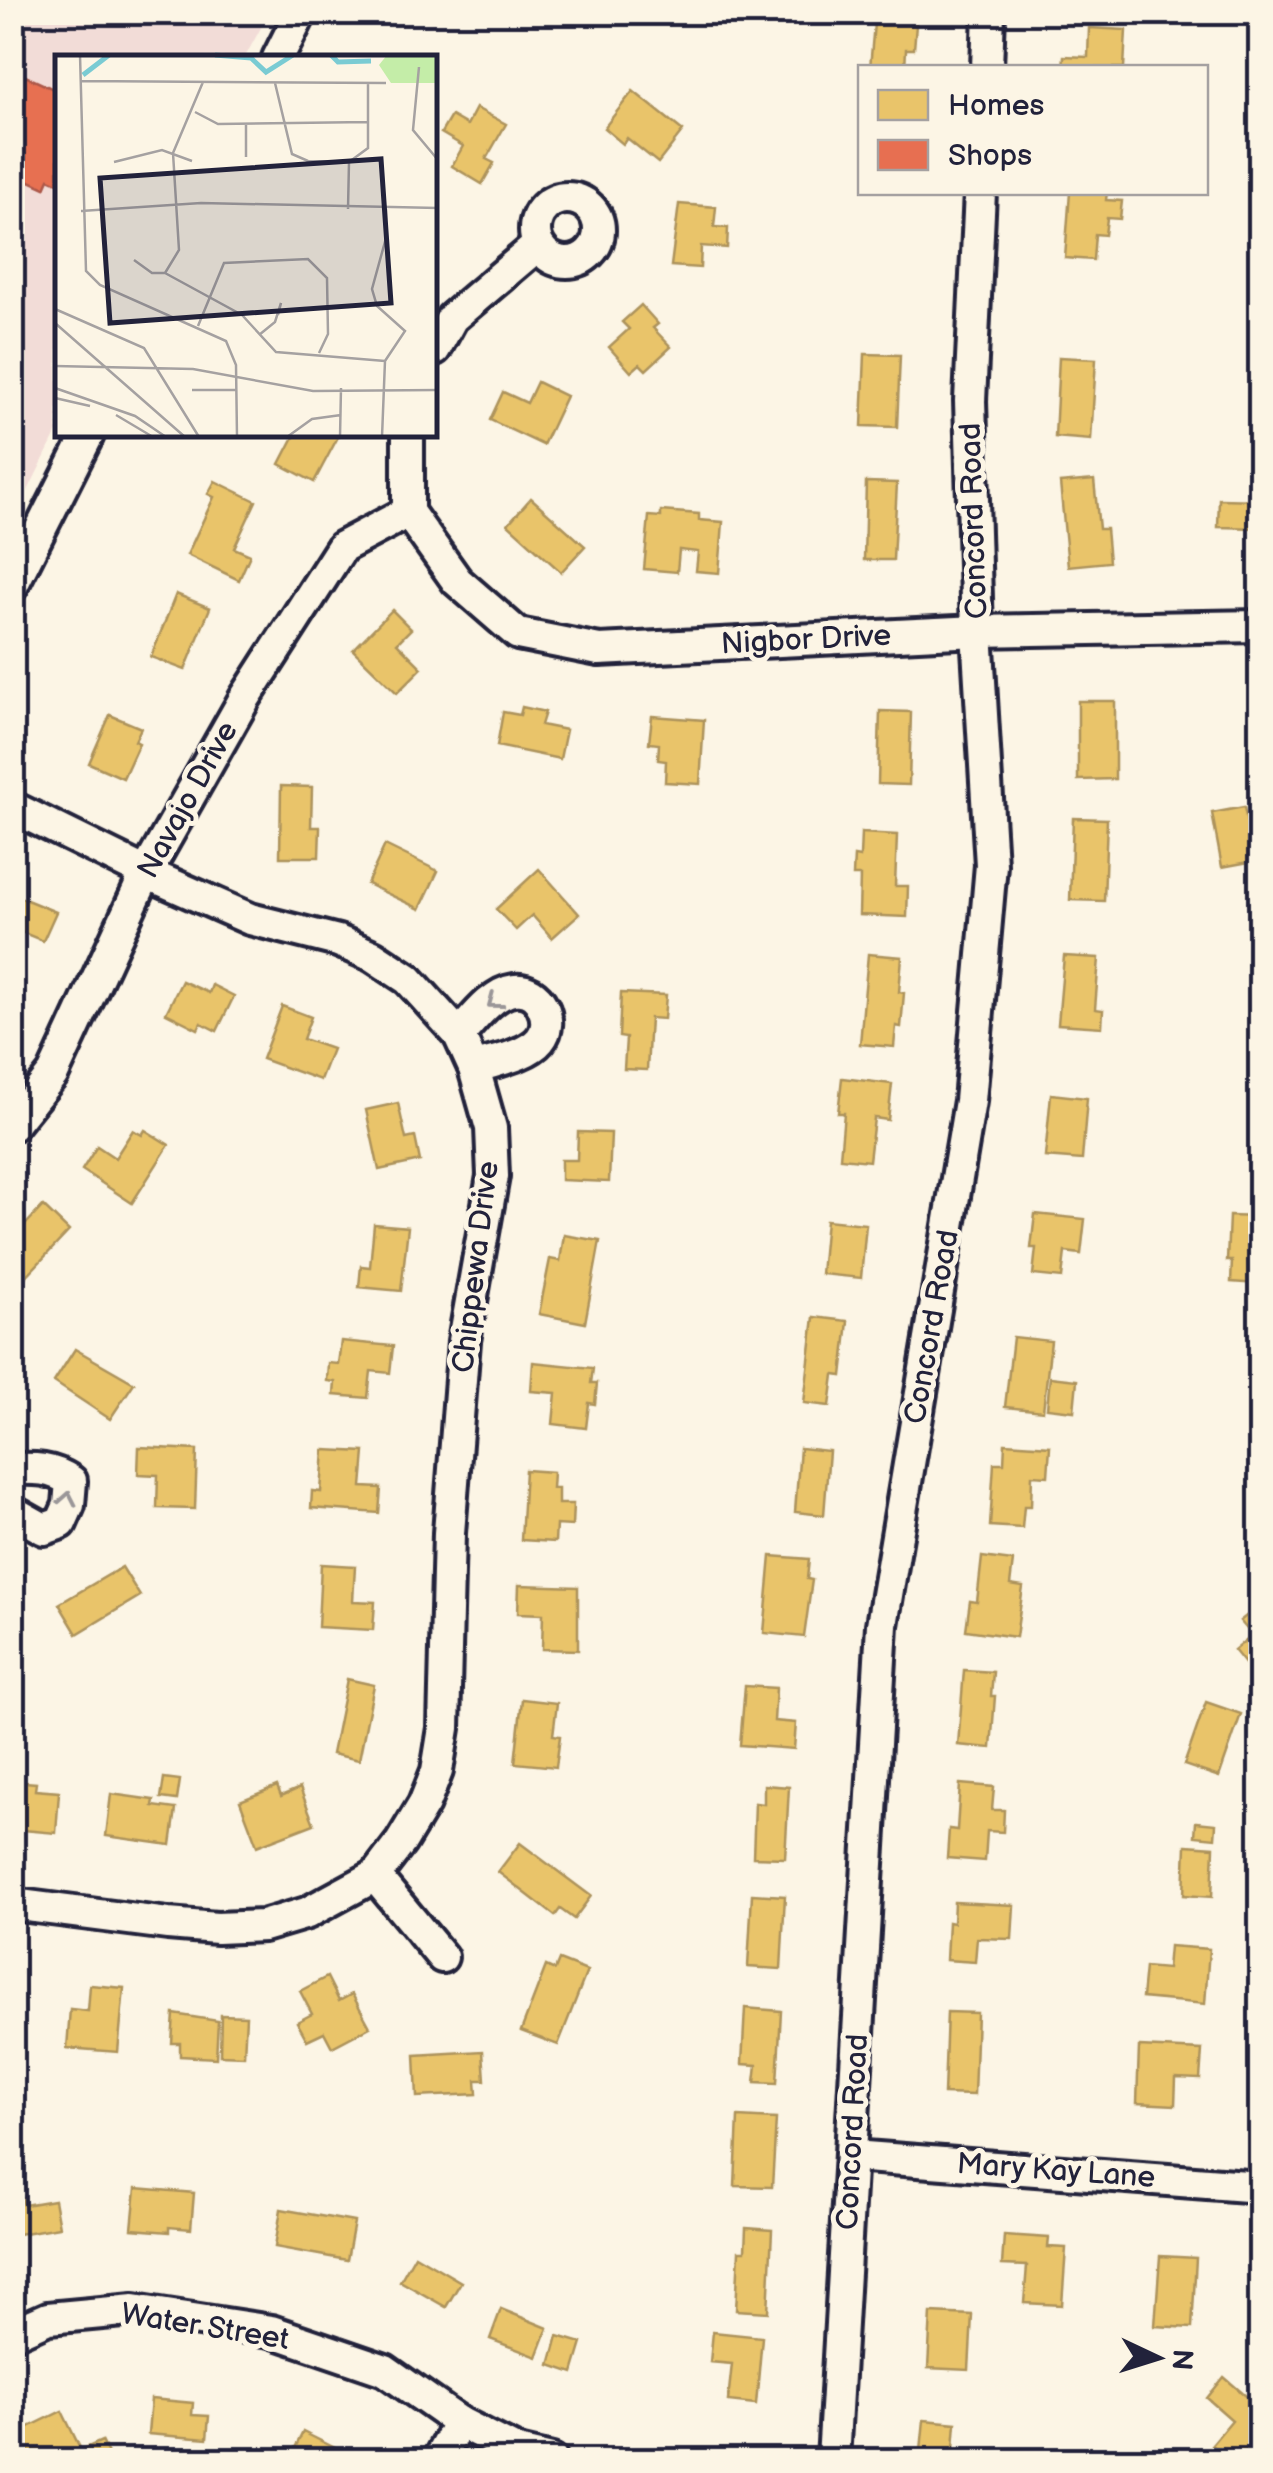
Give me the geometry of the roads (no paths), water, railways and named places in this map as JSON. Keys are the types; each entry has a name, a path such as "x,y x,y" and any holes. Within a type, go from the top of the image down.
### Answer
{"street":[{"path":"280,55 301,12"},
{"path":"987,65 989,12"},
{"name":"Concord Road","path":"832,2460 882,1625 970,1100 991,865 977,632 970,401 980,195"},
{"path":"438,344 452,318 538,245"},
{"path":"12,586 86,438"},
{"path":"408,438 408,512"},
{"name":"Nigbor Drive","path":"408,512 456,581 518,634 600,650 977,632 1260,626"},
{"name":"Navajo Drive","path":"12,1125 53,1074 146,873 245,698 342,547 408,512"},
{"name":"Chippewa Drive","path":"12,807 250,919 338,941 373,956 408,979 459,1035 474,1068 491,1128 494,1176 464,1341 448,1534 444,1728 437,1771 424,1804 375,1876 307,1913 264,1926 184,1926 12,1904"},
{"path":"459,1035 501,994 527,990 544,1006 548,1022 542,1038 531,1047 474,1068"},
{"path":"12,1469 39,1467 71,1481 69,1505 61,1523 44,1529 12,1511"},
{"path":"375,1876 442,1957"},
{"name":"Mary Kay Lane","path":"852,2156 1260,2187"},
{"name":"Water Street","path":"12,2334 48,2318 134,2310 271,2331 385,2370 459,2422 518,2452 552,2460"},
{"path":"438,2460 459,2422"}]}
